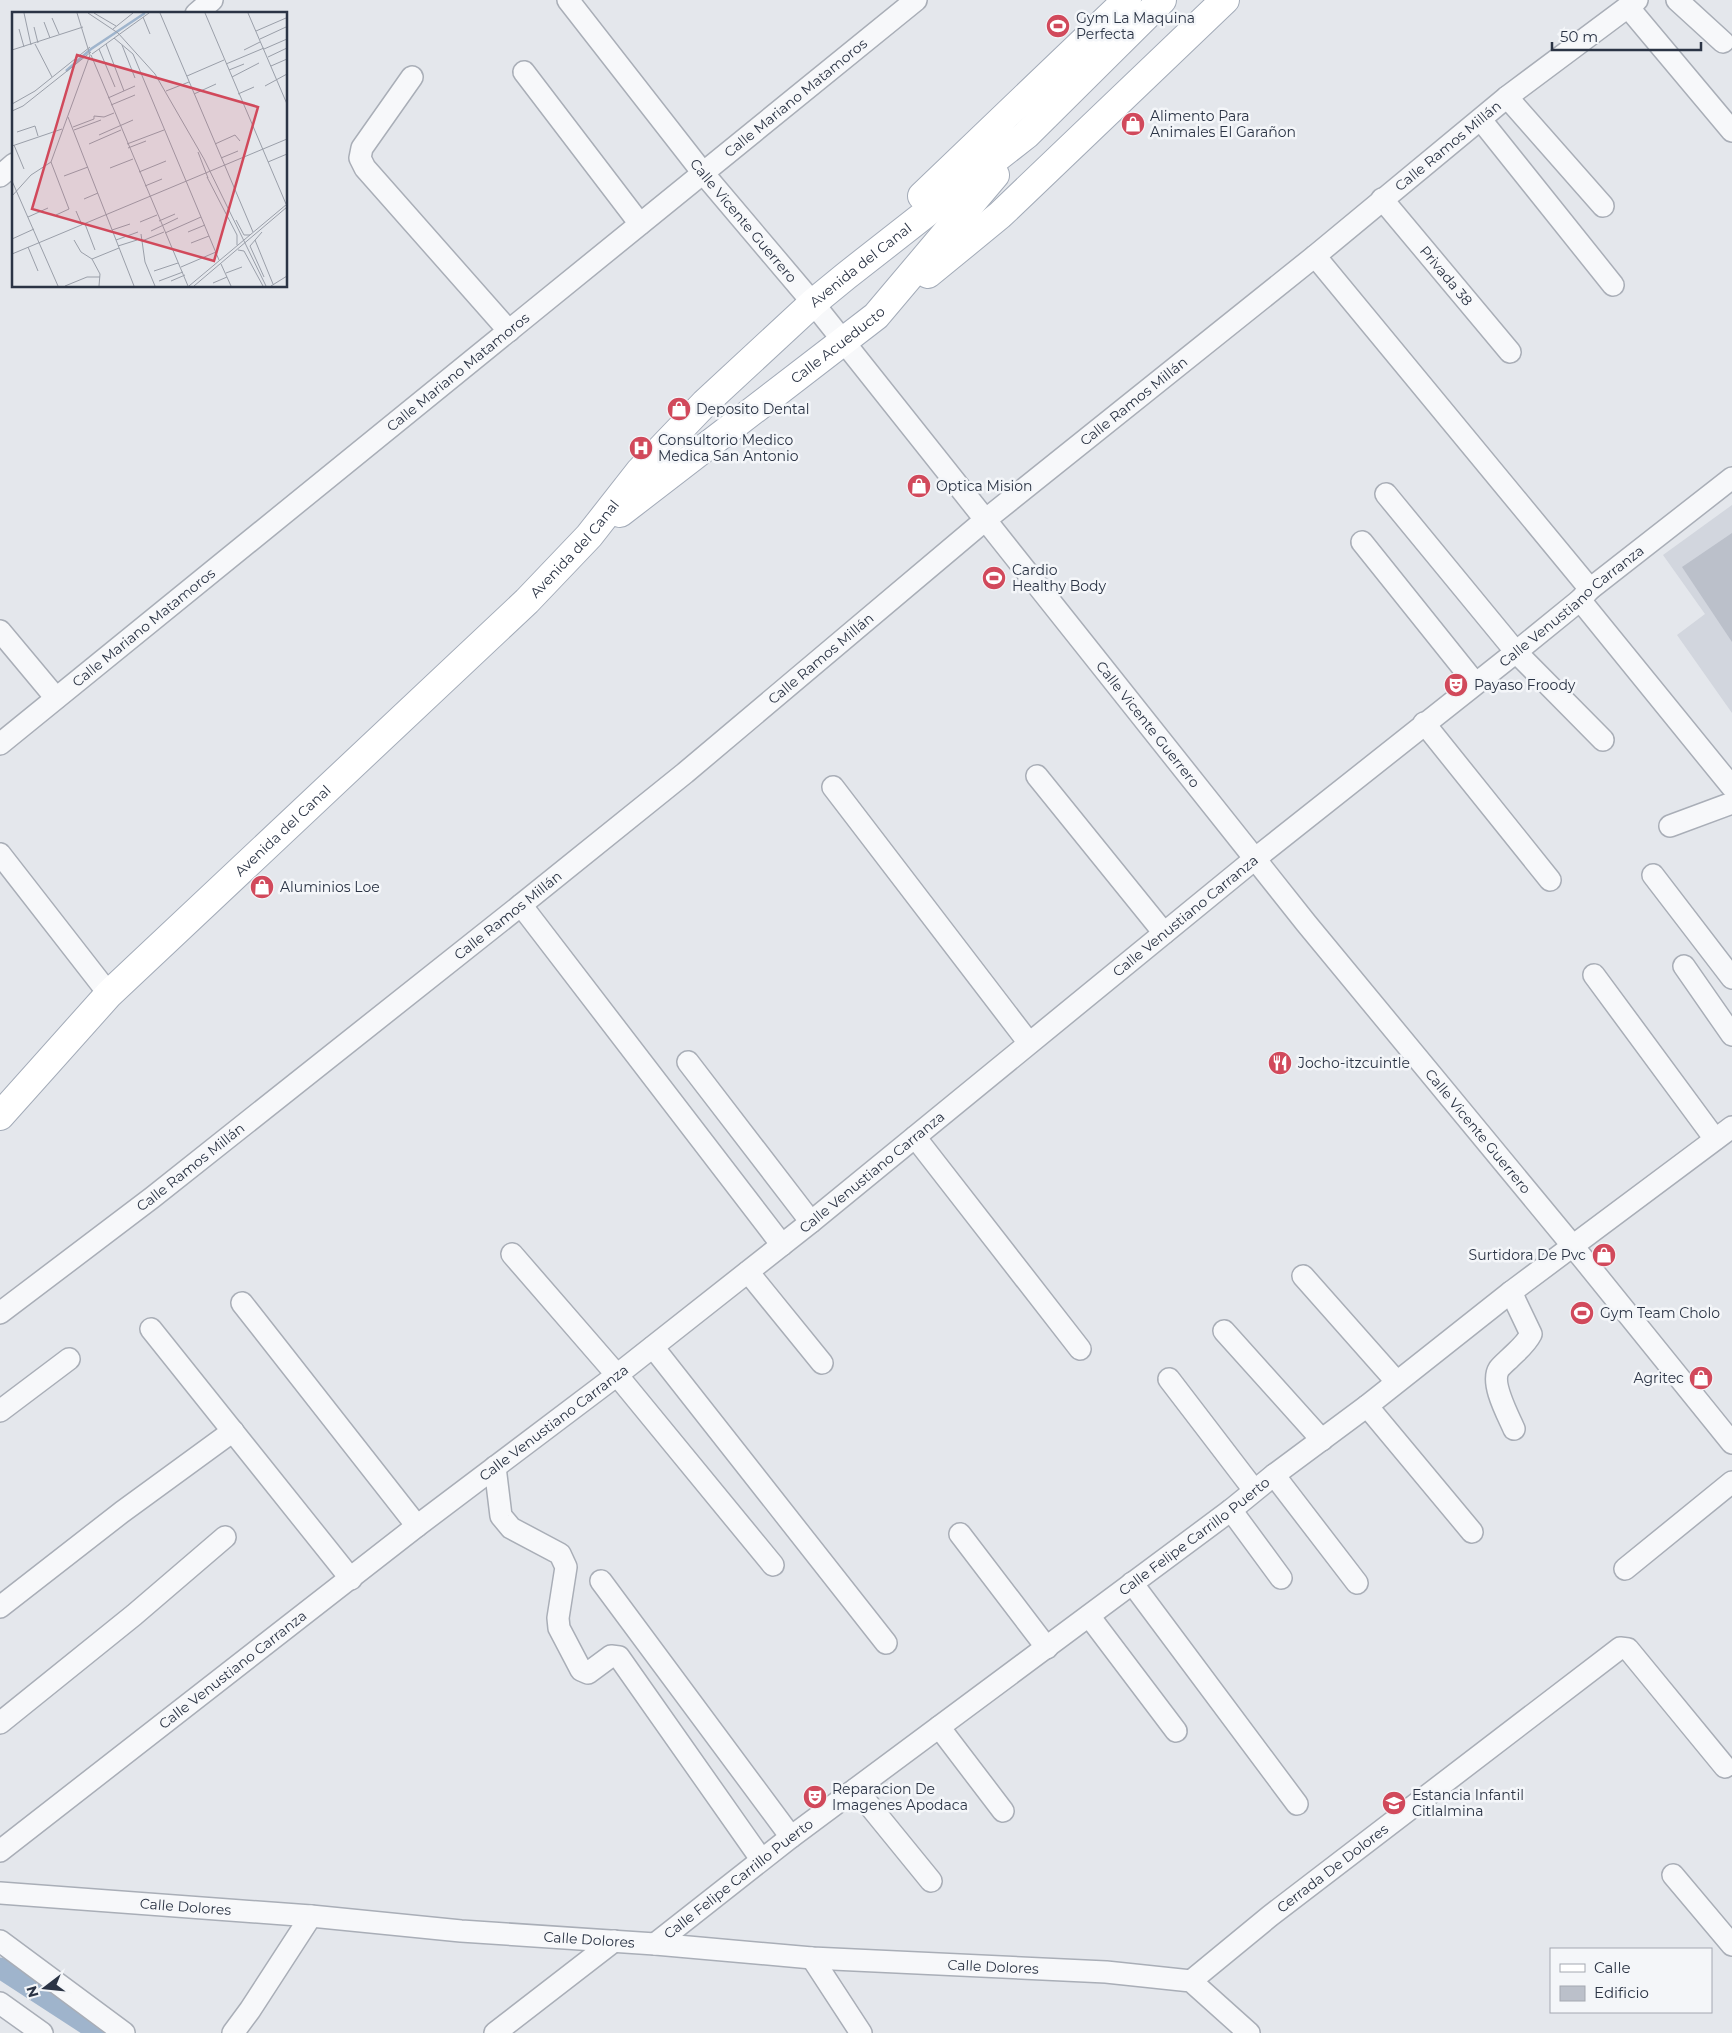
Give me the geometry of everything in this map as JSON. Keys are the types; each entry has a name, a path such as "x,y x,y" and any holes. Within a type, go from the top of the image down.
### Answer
{"main road":[{"path":"846,276 874,243 902,215 1127,0"},
{"name":"Avenida del Canal","path":"0,1116 109,994 527,601 589,536 640,471 705,404 813,303 1028,132 1162,0"},
{"path":"876,316 1000,215 1225,0"},
{"name":"Calle Acueducto","path":"589,536 876,316 1028,132"}],"street":[{"path":"198,12 212,0"},
{"name":"Calle Vicente Guerrero","path":"568,0 703,173 813,303 984,521 1256,858 1306,923 1731,1441"},
{"name":"Calle Mariano Matamoros","path":"0,744 916,0"},
{"path":"1677,0 1723,42"},
{"path":"1633,4 1732,131"},
{"name":"Calle Ramos Millán","path":"0,1313 153,1197 521,905 684,773 984,521 1315,256 1507,97 1633,4"},
{"path":"524,72 640,224"},
{"path":"412,77 362,148 360,158 365,168 509,331"},
{"path":"1507,97 1604,206"},
{"path":"1481,120 1613,285"},
{"path":"0,176 12,166"},
{"name":"Privada 38","path":"1382,199 1510,352"},
{"path":"1315,256 1585,595 1732,787"},
{"name":"Calle Venustiano Carranza","path":"0,1851 417,1526 617,1375 748,1272 1164,932 1732,478"},
{"path":"1386,494 1516,652 1603,740"},
{"path":"1362,542 1475,683"},
{"path":"0,630 56,698"},
{"path":"1424,724 1550,880"},
{"path":"1037,776 1164,932"},
{"path":"833,787 1029,1043"},
{"path":"1670,826 1732,803"},
{"path":"0,854 109,994"},
{"path":"1653,875 1732,978"},
{"path":"521,905 782,1245"},
{"path":"1684,966 1732,1035"},
{"path":"1594,975 1724,1133"},
{"path":"688,1062 811,1222"},
{"name":"Calle Felipe Carrillo Puerto","path":"655,1944 761,1859 1231,1510 1274,1474 1367,1406 1396,1381 1572,1245 1724,1133"},
{"path":"915,1137 1080,1349"},
{"path":"512,1254 617,1375 773,1565"},
{"path":"748,1272 822,1363"},
{"path":"1303,1276 1396,1381"},
{"path":"1511,1292 1531,1333 1528,1340 1500,1369 1497,1376 1502,1399 1514,1429"},
{"path":"242,1303 417,1526"},
{"path":"152,1329 351,1579"},
{"path":"1224,1331 1322,1440"},
{"path":"653,1347 886,1643"},
{"path":"0,1411 69,1359"},
{"path":"1169,1379 1254,1490"},
{"path":"1367,1406 1472,1532"},
{"path":"0,1607 122,1512 233,1431"},
{"path":"495,1467 501,1516 505,1523 560,1554 564,1560 566,1567 558,1618 559,1628 581,1670 588,1673 611,1656 619,1657 761,1859"},
{"path":"1274,1474 1358,1582"},
{"path":"1625,1569 1732,1482"},
{"path":"1231,1510 1281,1578"},
{"path":"960,1534 1047,1648"},
{"path":"0,1723 134,1615 224,1538"},
{"path":"601,1581 791,1837"},
{"path":"1132,1583 1297,1804"},
{"path":"1089,1616 1176,1731"},
{"name":"Cerrada De Dolores","path":"1191,1981 1278,1910 1620,1648 1628,1649 1725,1767"},
{"path":"939,1727 1003,1811"},
{"path":"856,1789 931,1881"},
{"path":"1673,1875 1732,1945"},
{"name":"Calle Dolores","path":"0,1892 311,1916 461,1931 655,1944 812,1958 1106,1972 1191,1981"},
{"path":"233,2033 311,1916"},
{"path":"0,1941 124,2033"},
{"path":"495,2033 614,1941"},
{"path":"812,1958 861,2033"},
{"path":"1191,1981 1249,2033"},
{"path":"0,2004 42,2033"}],"shaded area":[{"path":"1732,505 1732,713 1677,635 1705,614 1663,555"}],"building":[{"path":"1732,533 1732,642 1682,567"}],"waterway":[{"path":"0,1968 100,2033"}],"place":[{"name":"Gym La Maquina Perfecta","path":"1058,26"},
{"name":"Alimento Para Animales El Garañon","path":"1133,124"},
{"name":"Deposito Dental","path":"679,409"},
{"name":"Consultorio Medico Medica San Antonio","path":"641,448"},
{"name":"Optica Mision","path":"919,486"},
{"name":"Cardio Healthy Body","path":"994,578"},
{"name":"Payaso Froody","path":"1456,685"},
{"name":"Aluminios Loe","path":"262,887"},
{"name":"Jocho-itzcuintle","path":"1280,1063"},
{"name":"Surtidora De Pvc","path":"1604,1255"},
{"name":"Gym Team Cholo","path":"1582,1313"},
{"name":"Agritec","path":"1701,1378"},
{"name":"Reparacion De Imagenes Apodaca","path":"815,1797"},
{"name":"Estancia Infantil Citlalmina","path":"1394,1803"}]}
